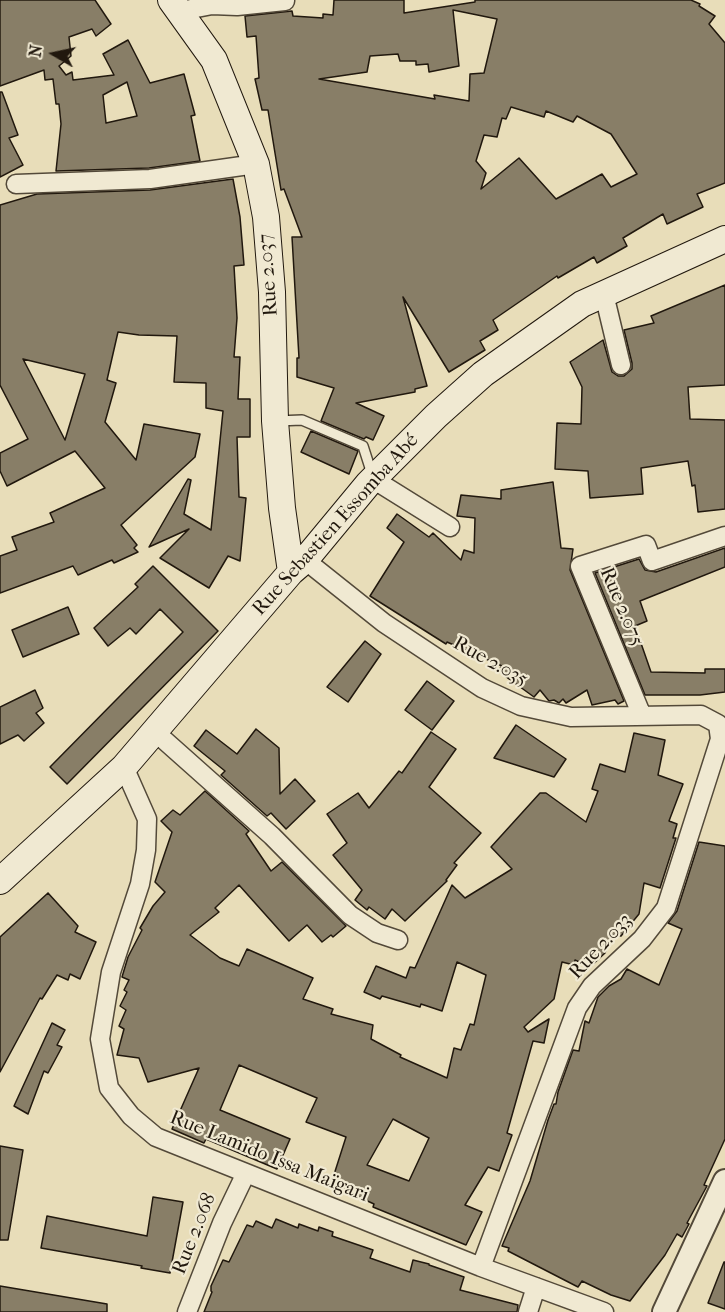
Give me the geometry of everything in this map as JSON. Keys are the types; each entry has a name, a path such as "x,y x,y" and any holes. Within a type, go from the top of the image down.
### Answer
{"main road":[{"name":"Rue 2.037","path":"176,6 214,60 256,164 266,217 272,292 274,421 282,508 298,566"},
{"name":"Rue Sebastien Essomba Abé","path":"0,881 124,767 373,479 436,416 483,374 582,304 725,238"}],"street":[{"path":"176,6 237,6 285,1"},
{"path":"16,184 150,179 256,164"},
{"path":"604,294 621,365"},
{"path":"373,479 450,527"},
{"name":"Rue 2.075","path":"642,716 580,566 646,545 652,561 725,536"},
{"name":"Rue 2.035","path":"298,566 482,688 522,706 571,717 701,715 718,724"},
{"name":"Rue 2.033","path":"481,1267 577,1008 592,986 642,939 666,908 720,739 718,724"},
{"path":"154,731 272,836 350,915 377,933 398,940"},
{"name":"Rue Lamido Issa Maïgari","path":"124,767 147,819 146,850 140,884 111,972 100,1039 109,1088 131,1116 156,1137 481,1267 604,1312"},
{"name":"Rue 2.068","path":"187,1312 222,1223 246,1173"},
{"path":"664,1312 725,1181"},
{"path":"528,1312 536,1287"}],"lane":[{"path":"274,421 302,420 363,446 373,479"}],"building":[{"path":"0,0 95,0 111,24 96,36 92,29 69,37 71,56 59,66 66,75 72,72 73,80 114,75 103,54 128,40 150,83 184,74 195,115 191,116 200,161 149,168 56,171 61,124 53,79 45,80 44,70 0,86","holes":["127,82 137,116 106,123 103,95"]},
{"path":"334,0 404,0 404,13 475,2 475,0 691,0 715,16 709,24 725,43 725,183 697,194 703,207 667,224 663,214 623,238 627,246 597,263 594,257 558,278 557,276 493,320 498,330 480,341 485,350 449,372 403,297 427,386 415,389 415,392 356,403 384,416 373,440 366,437 364,439 321,421 334,388 297,377 297,358 299,358 292,237 302,237 284,189 281,190 268,110 262,110 255,79 259,78 256,36 247,37 245,16 292,11 293,16 323,18 323,14 333,15","holes":["453,10 497,19 484,73 470,74 469,101 434,95 435,99 319,79 367,72 370,56 398,54 400,61 416,61 416,65 428,64 429,72 459,66","511,107 544,117 546,111 573,122 577,116 611,134 637,174 611,187 602,174 556,199 519,158 481,189 486,173 476,161 484,135 497,137 502,118 506,119"]},
{"path":"0,92 2,92 18,135 9,138 23,165 0,177"},
{"path":"233,179 240,217 244,265 234,266 237,318 234,357 240,357 238,399 250,399 250,437 237,437 239,497 246,498 240,561 228,556 209,588 160,558 189,529 149,547 188,479 191,480 184,514 211,530 223,411 206,408 206,383 174,382 177,336 118,332 107,380 116,383 105,422 136,460 144,424 200,434 195,457 121,525 137,545 134,548 138,552 114,563 112,560 78,575 73,566 0,593 0,556 17,550 12,537 54,522 50,513 105,488 75,451 7,486 0,471 0,453 28,439 0,385 0,205 37,194 150,190","holes":["23,359 85,374 65,440"]},
{"path":"725,285 725,385 688,387 690,419 725,420 725,509 698,512 695,485 692,486 688,461 641,468 643,494 590,498 588,471 555,469 557,423 581,424 582,387 570,362 603,340 612,372 618,376 624,376 632,369 632,363 624,330 654,323 651,316"},
{"path":"311,431 358,451 349,474 301,452"},
{"path":"553,482 561,548 573,549 570,570 624,701 618,704 615,700 592,705 587,690 566,703 563,699 559,703 554,700 549,701 540,690 534,697 498,671 502,666 447,642 446,644 370,596 404,542 387,528 397,514 429,537 433,533 461,560 464,550 474,553 475,518 457,516 461,495 501,499 501,490"},
{"path":"725,548 725,567 640,601 647,621 635,626 651,672 705,673 705,669 725,669 725,692 700,695 645,695 595,573 639,559 645,570 656,572"},
{"path":"153,566 218,631 67,784 50,767 183,632 160,609 136,634 130,628 108,646 94,628 138,587 135,584"},
{"path":"68,607 79,634 23,657 12,630"},
{"path":"365,641 381,654 348,702 327,687"},
{"path":"427,681 454,701 432,730 405,710"},
{"path":"35,690 43,708 36,713 44,723 24,741 18,735 0,744 0,707"},
{"path":"516,725 566,759 554,777 494,758"},
{"path":"256,729 279,748 280,794 295,779 315,801 286,829 271,813 267,816 221,775 225,771 194,746 206,730 237,754"},
{"path":"431,732 456,749 429,787 481,833 454,863 457,865 447,881 405,921 392,909 385,919 369,907 367,910 355,900 362,890 333,855 347,843 327,814 358,793 369,808 399,771 402,773"},
{"path":"634,733 665,740 658,775 683,784 669,821 677,824 673,838 676,838 660,888 644,883 639,914 621,936 612,935 605,953 590,967 575,960 574,965 562,962 554,999 524,1027 528,1032 549,1019 544,1043 533,1041 507,1133 512,1135 499,1171 488,1167 465,1205 482,1212 466,1245 373,1207 374,1204 348,1192 349,1189 331,1184 346,1137 306,1122 317,1098 239,1065 220,1110 290,1139 277,1169 206,1139 204,1143 172,1129 199,1068 148,1082 139,1058 117,1055 124,1029 119,1026 126,1010 120,1006 127,992 124,990 129,980 122,977 128,957 142,930 140,928 153,906 165,892 155,882 172,832 161,821 173,810 180,815 205,791 249,831 246,834 271,871 282,862 346,926 333,937 331,935 322,942 307,925 289,941 239,885 215,908 219,912 190,935 220,958 239,966 247,949 313,978 303,999 333,1009 331,1014 373,1025 371,1039 401,1055 400,1057 447,1078 454,1048 461,1050 470,1024 474,1025 486,975 457,962 442,1011 382,996 380,999 364,992 376,966 406,978 410,967 415,968 452,885 465,898 512,869 491,847 540,793 546,793 586,822 598,791 592,789 600,764 625,772","holes":["393,1119 429,1138 409,1181 367,1165"]},
{"path":"699,842 725,846 725,1139 704,1185 707,1186 682,1237 677,1234 665,1255 630,1301 582,1281 578,1287 502,1246 530,1181 548,1120 556,1104 573,1050 579,1051 585,1021 589,1023 598,997 609,986 621,979 627,969 659,985 682,929 668,923 677,911"},
{"path":"48,893 78,926 75,932 96,942 80,979 70,974 68,980 57,975 42,999 40,998 0,1072 0,937"},
{"path":"52,1023 65,1030 57,1045 62,1047 48,1073 44,1071 28,1114 14,1106"},
{"path":"0,1146 23,1150 8,1240 0,1240"},
{"path":"153,1197 183,1202 170,1273 41,1248 47,1216 147,1236"},
{"path":"276,1219 298,1228 299,1224 318,1231 319,1227 333,1232 332,1236 373,1250 370,1258 410,1272 413,1260 464,1277 460,1290 518,1305 517,1312 204,1312 212,1292 211,1286 223,1260 229,1262 247,1225 253,1227 256,1221 272,1228"},
{"path":"725,1262 725,1309 708,1303"},
{"path":"0,1286 107,1304 107,1312 0,1312"}]}
